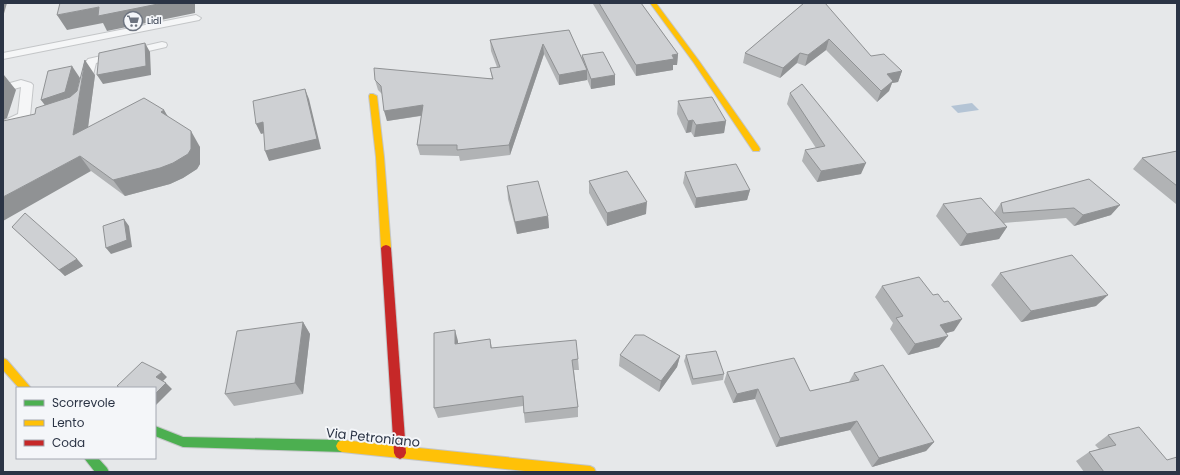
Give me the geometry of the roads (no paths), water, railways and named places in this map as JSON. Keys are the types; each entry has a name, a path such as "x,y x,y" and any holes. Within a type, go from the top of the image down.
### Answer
{"street":[{"path":"653,3 697,62 756,149"},
{"path":"373,96 380,157 400,453"},
{"path":"3,363 25,387"},
{"name":"Via Petroniano","path":"156,432 183,442 330,445 590,472"},
{"path":"91,459 103,472"}],"lane":[{"path":"3,56 196,18"},
{"path":"83,95 90,63 92,61 162,45"},
{"path":"3,89 24,83 27,85 24,116 3,125"},
{"path":"3,134 32,124"}],"water":[{"path":"972,103 979,110 958,113 951,106"}],"place":[{"name":"Lidl","path":"133,21"}]}
